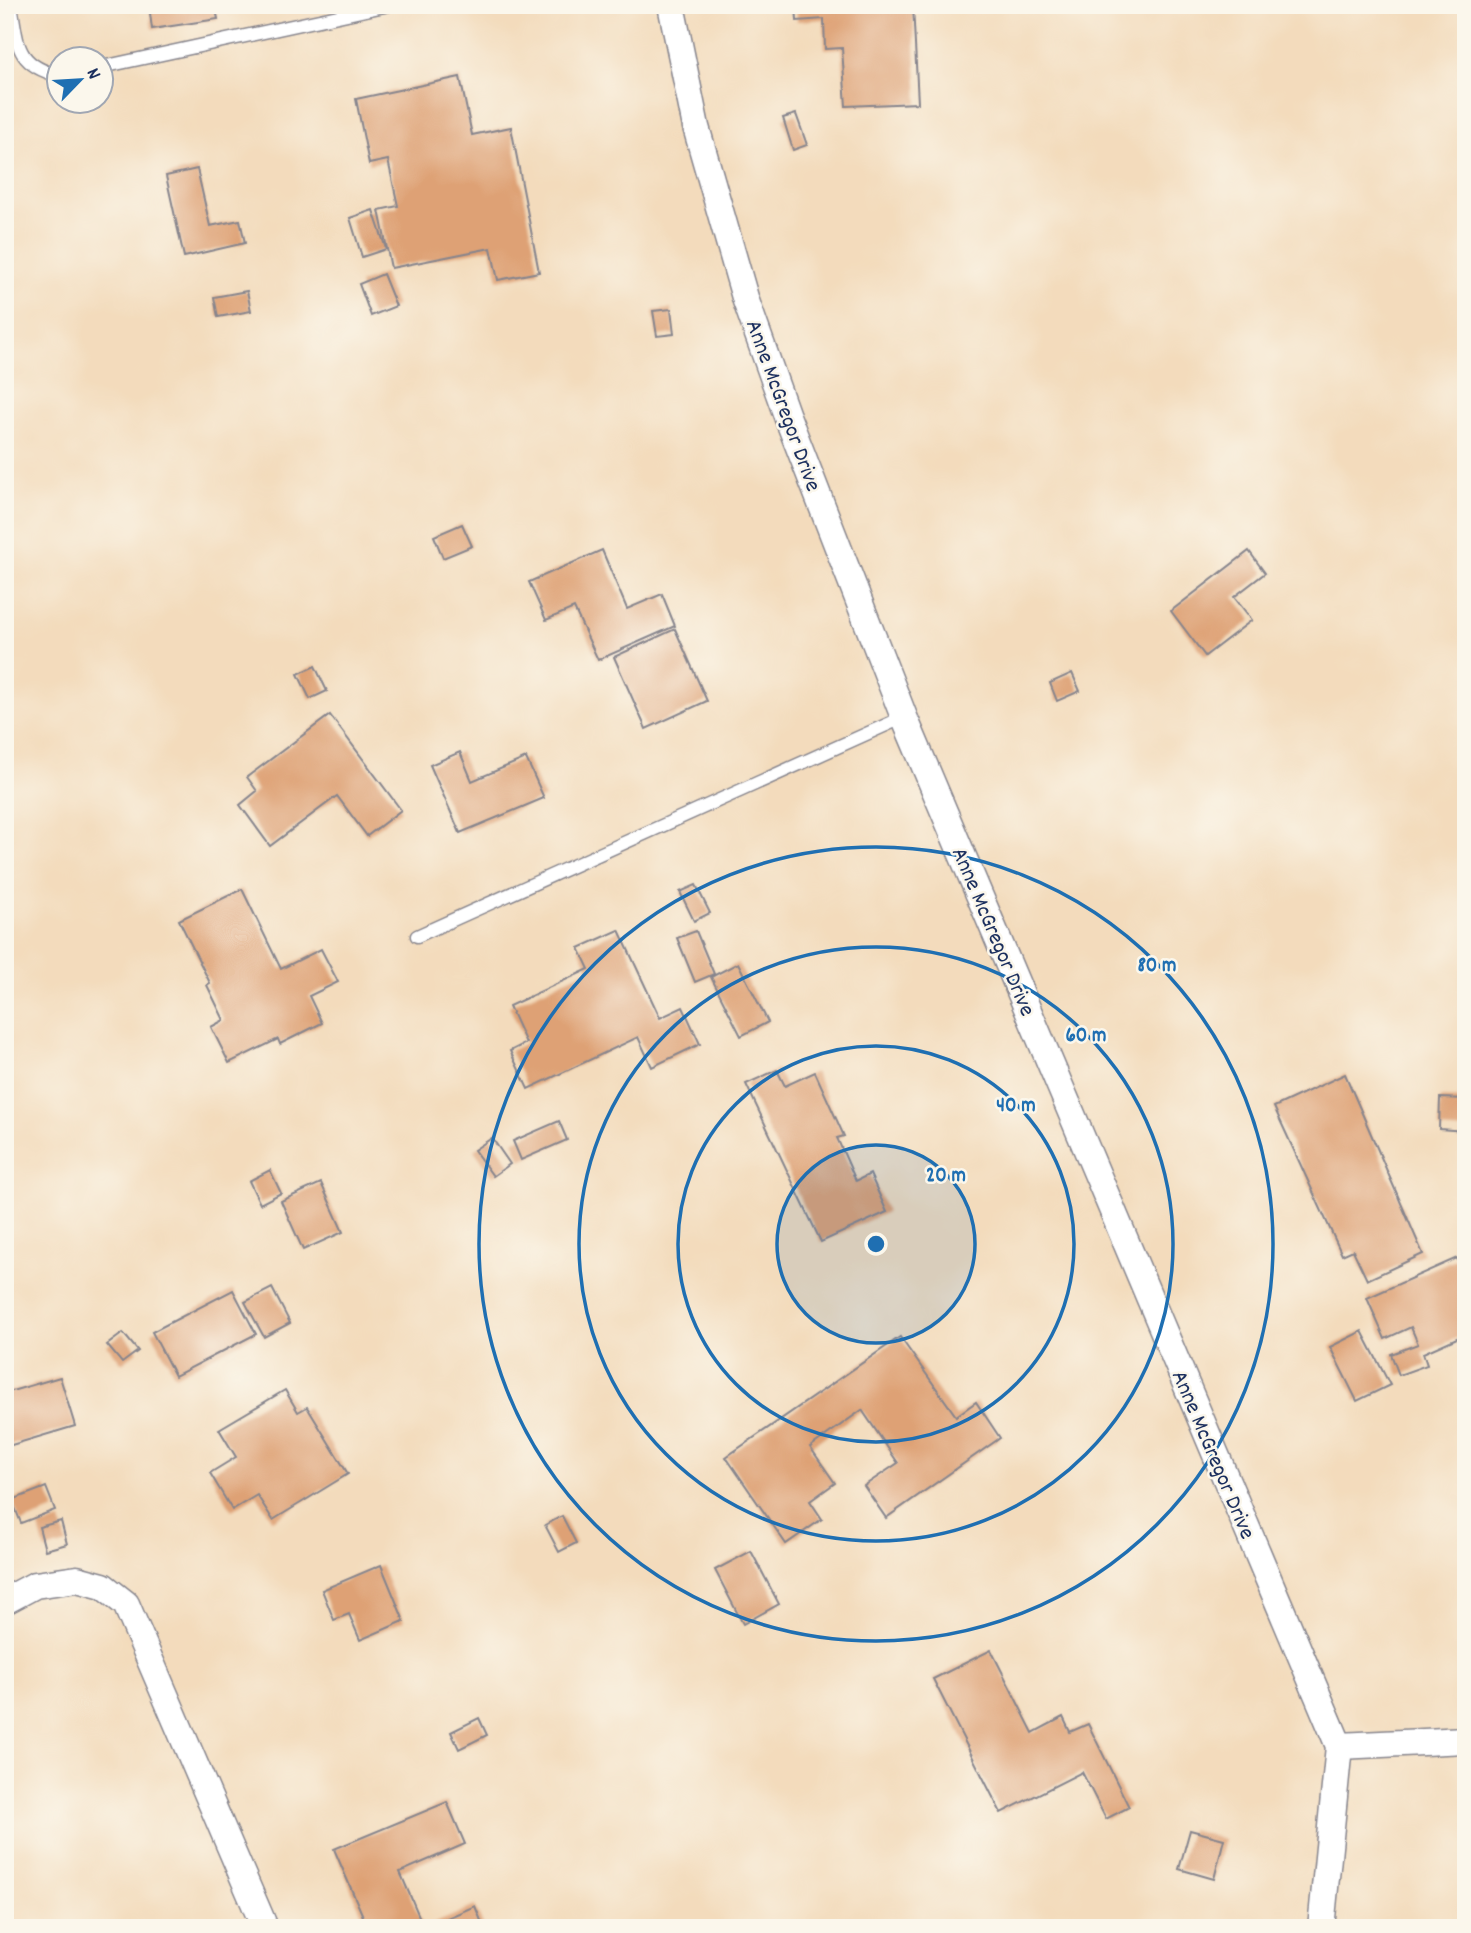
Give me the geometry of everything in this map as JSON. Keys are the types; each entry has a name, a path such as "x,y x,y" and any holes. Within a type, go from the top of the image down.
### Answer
{"street":[{"name":"Anne McGregor Drive","path":"671,5 696,127 746,301 787,416 904,717 1339,1746 1321,1928"},
{"path":"5,1601 35,1585 77,1579 103,1586 126,1604 265,1928"},
{"path":"1339,1746 1466,1740"}],"lane":[{"path":"11,5 19,52 38,68 46,71"},
{"path":"116,64 389,5"},
{"path":"417,936 904,717"}],"building":[{"path":"149,5 215,5 218,19 152,29"},
{"path":"796,5 913,5 918,103 846,106 842,48 825,49 824,19 797,21"},
{"path":"460,77 472,135 511,127 539,272 498,280 491,248 391,268 379,210 398,206 388,160 369,164 356,99"},
{"path":"796,114 807,145 793,150 783,118"},
{"path":"197,169 210,226 240,220 245,243 184,257 166,176"},
{"path":"373,210 386,249 362,257 350,218"},
{"path":"383,274 396,306 371,316 359,284"},
{"path":"247,291 251,311 218,317 214,297"},
{"path":"671,309 674,334 657,336 653,311"},
{"path":"462,524 472,546 443,558 434,536"},
{"path":"602,550 627,609 662,594 675,626 598,660 574,608 546,620 529,582"},
{"path":"1249,551 1265,573 1234,597 1252,620 1205,656 1171,611"},
{"path":"675,629 707,701 646,729 614,657"},
{"path":"315,666 327,691 310,699 298,674"},
{"path":"1072,673 1080,691 1057,701 1050,683"},
{"path":"330,715 401,810 367,836 337,796 270,846 240,805 257,791 247,777"},
{"path":"460,752 472,781 526,758 544,798 460,833 430,765"},
{"path":"696,885 710,913 694,921 680,892"},
{"path":"242,889 281,969 321,949 338,982 309,996 322,1023 280,1044 278,1039 229,1063 211,1027 224,1020 207,985 210,983 179,920"},
{"path":"619,930 660,1018 683,1007 700,1044 652,1067 638,1037 528,1089 510,1051 526,1043 509,1006 589,969 579,948"},
{"path":"696,931 714,974 695,982 677,938"},
{"path":"738,963 768,1022 741,1036 711,977"},
{"path":"777,1070 785,1086 815,1072 844,1136 837,1138 856,1181 870,1174 887,1212 821,1242 746,1084"},
{"path":"1345,1074 1423,1254 1367,1280 1353,1250 1342,1255 1274,1107"},
{"path":"1440,1098 1466,1099 1466,1131 1439,1129"},
{"path":"559,1121 567,1140 521,1160 513,1141"},
{"path":"492,1138 510,1164 493,1176 474,1150"},
{"path":"270,1170 281,1193 260,1204 249,1181"},
{"path":"321,1183 343,1232 303,1250 281,1201"},
{"path":"1457,1258 1466,1278 1466,1334 1423,1353 1427,1365 1399,1375 1391,1354 1418,1344 1411,1327 1385,1339 1367,1298"},
{"path":"272,1288 290,1323 264,1337 245,1302"},
{"path":"233,1290 256,1334 175,1376 152,1332"},
{"path":"1362,1331 1390,1385 1357,1401 1330,1347"},
{"path":"123,1333 138,1351 122,1363 107,1345"},
{"path":"900,1337 956,1416 976,1402 1000,1438 886,1518 864,1486 898,1463 862,1410 810,1447 835,1483 810,1501 822,1519 786,1544 726,1457"},
{"path":"60,1377 75,1426 5,1447 5,1393"},
{"path":"285,1390 298,1412 307,1407 348,1474 273,1520 257,1495 232,1510 210,1473 236,1457 219,1429"},
{"path":"46,1487 55,1510 21,1523 12,1500"},
{"path":"562,1516 576,1543 559,1552 545,1525"},
{"path":"61,1521 67,1544 45,1550 39,1527"},
{"path":"751,1551 779,1604 743,1624 715,1570"},
{"path":"381,1565 404,1621 360,1640 349,1614 334,1620 322,1590"},
{"path":"991,1650 1033,1733 1063,1717 1070,1732 1088,1724 1129,1807 1106,1819 1082,1772 1001,1813 933,1679"},
{"path":"479,1718 487,1735 459,1749 451,1732"},
{"path":"447,1802 465,1844 400,1872 424,1928 368,1928 334,1849"},
{"path":"1190,1830 1224,1839 1214,1879 1179,1869"},
{"path":"475,1906 484,1928 424,1928"}]}
